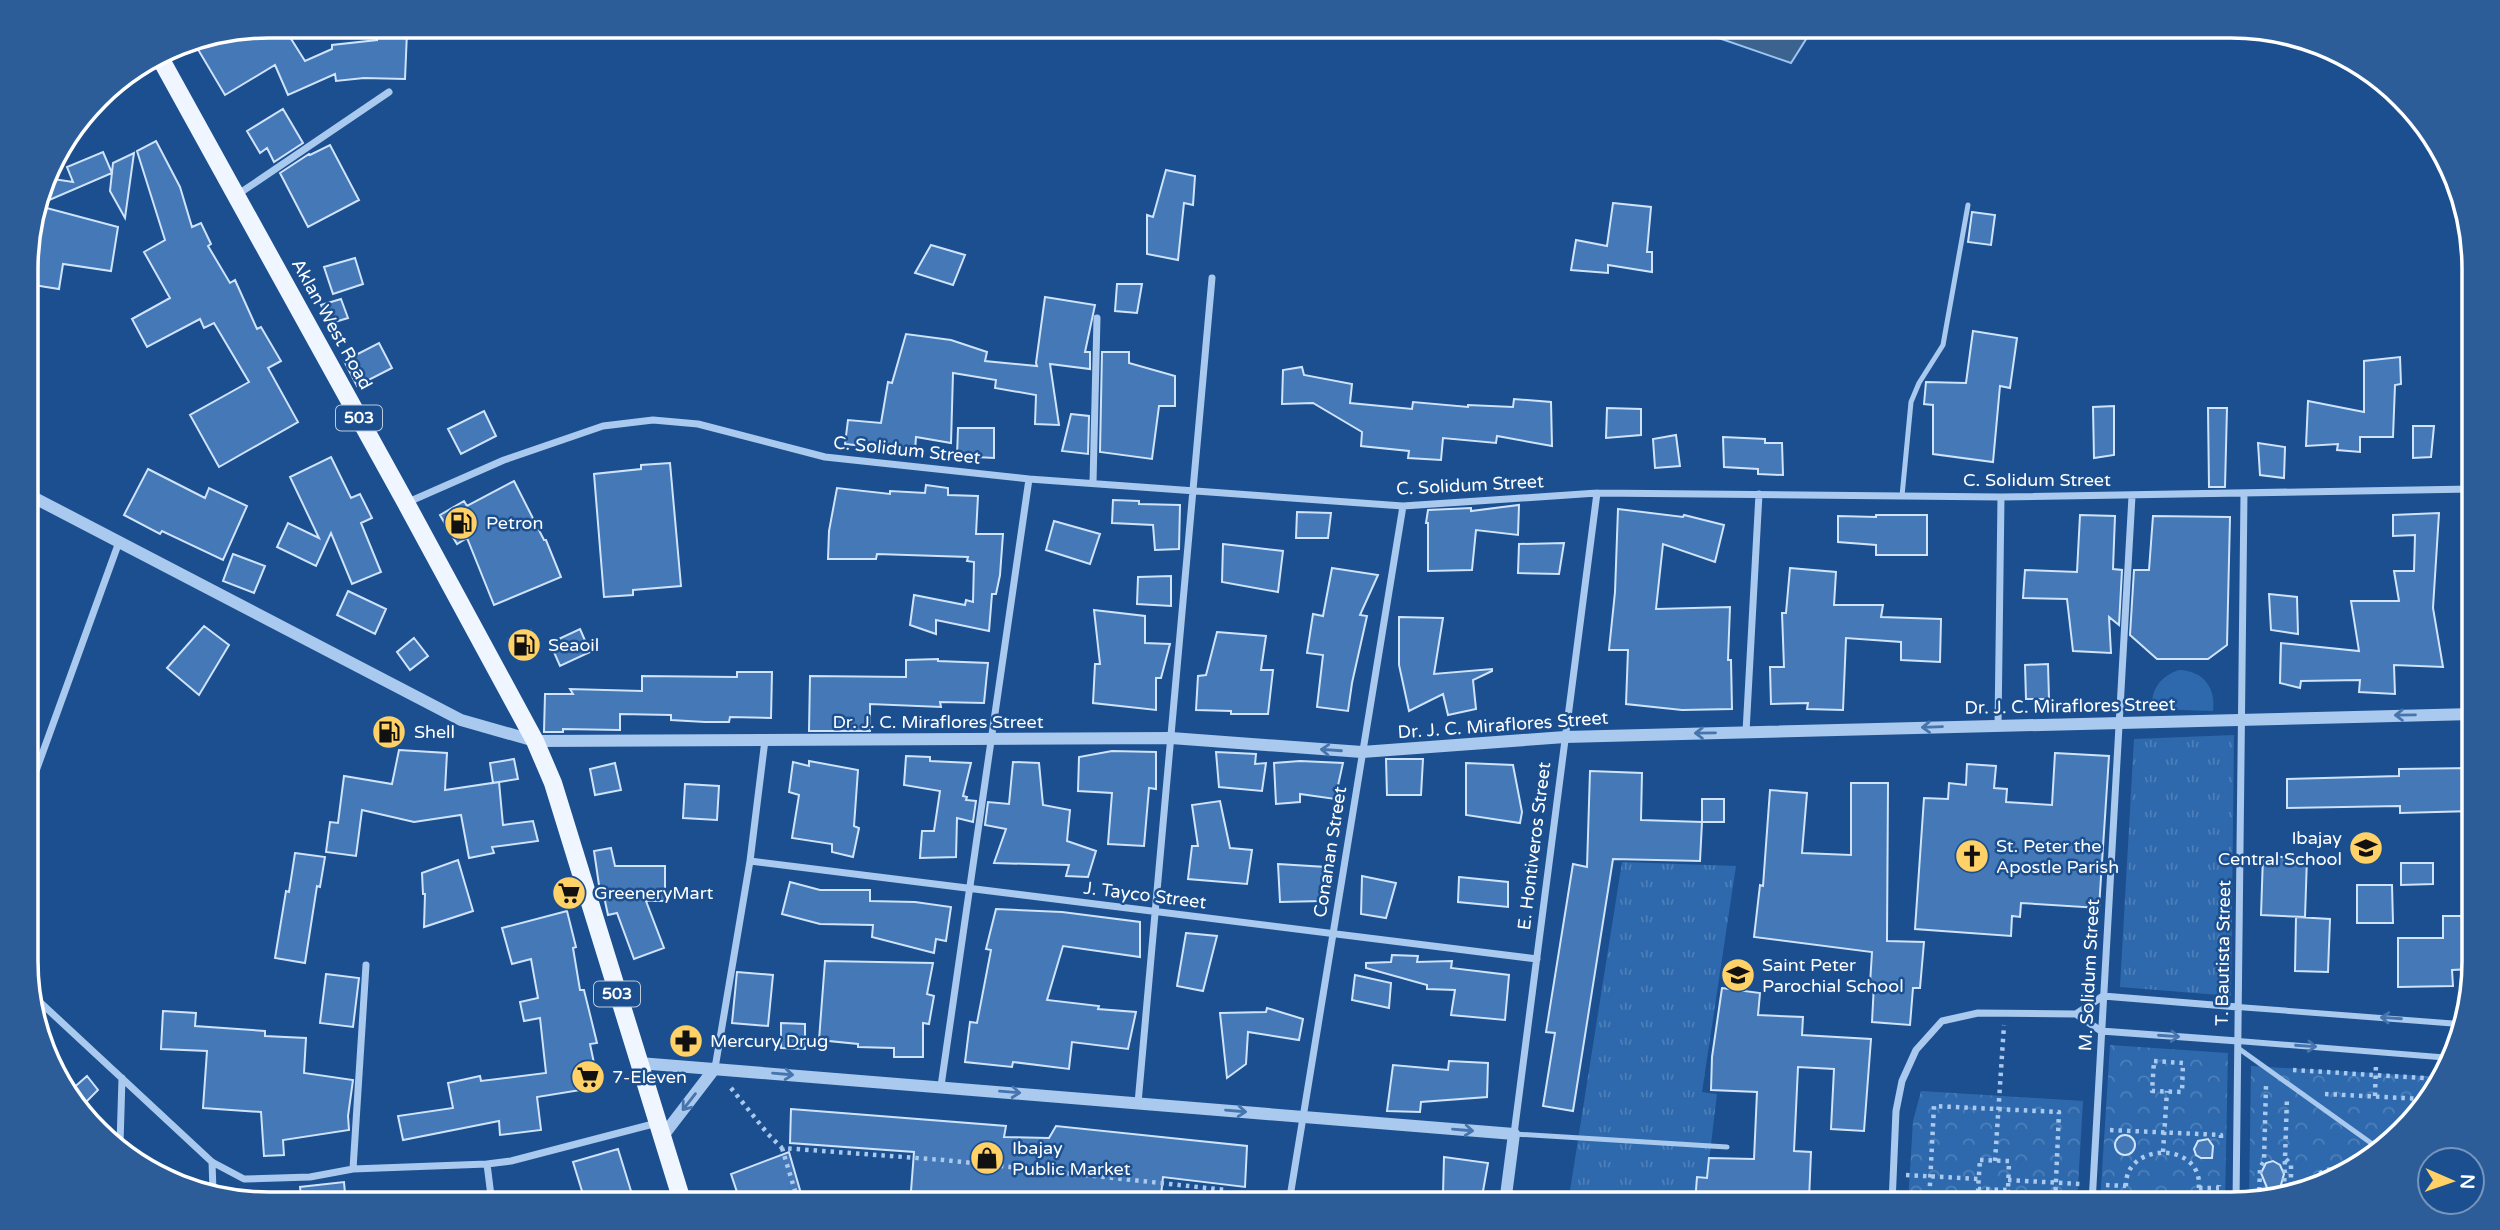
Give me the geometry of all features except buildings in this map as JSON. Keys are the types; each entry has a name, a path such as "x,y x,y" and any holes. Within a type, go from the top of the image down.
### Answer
{"main road":[{"name":"Aklan West Road","path":"163,64 407,503 535,741 553,783 679,1192"}],"street":[{"path":"236,196 389,92"},
{"path":"1138,1102 1212,278"},
{"path":"1093,483 1097,318"},
{"name":"C. Solidum Street","path":"407,503 504,460 603,426 653,420 698,424 825,457 1029,479 1403,506 1597,493 2001,497 2462,489"},
{"path":"941,1086 1029,479"},
{"name":"E. Hontiveros Street","path":"1507,1191 1597,493"},
{"name":"T. Bautista Street","path":"2236,1191 2244,494"},
{"path":"1746,732 1759,495"},
{"name":"M. Solidum Street","path":"2093,1191 2132,496"},
{"path":"1998,726 2001,497"},
{"name":"Dr. J. C. Miraflores Street","path":"39,501 461,720 535,741 1171,738 1363,752 1565,737 2462,714"},
{"name":"Conanan Street","path":"1291,1191 1403,506"},
{"path":"38,765 119,542"},
{"path":"43,1005 212,1162 244,1179 310,1177 353,1169 487,1164 660,1130 715,1068 750,861 765,740"},
{"name":"J. Tayco Street","path":"750,861 1536,959"},
{"path":"353,1169 366,965"},
{"path":"2076,1014 2103,996 2452,1023"},
{"path":"1893,1191 1896,1111 1902,1081 1916,1050 1942,1021 1961,1015 2005,1012 2076,1014 2101,1031 2238,1044 2440,1057"},
{"path":"639,1063 1514,1135"},
{"path":"120,1136 121,1078"},
{"path":"212,1162 213,1185"},
{"path":"487,1164 490,1192"}],"lane":[{"path":"1902,496 1911,402 1919,383 1943,345 1968,205"},
{"path":"2238,1044 2266,1068 2371,1143"},
{"path":"1514,1135 1727,1147"}],"path":[{"path":"1995,1161 2005,1012"},
{"path":"2375,1096 2377,1052"},
{"path":"2154,1061 2183,1063 2182,1092 2167,1091 2152,1091 2154,1061"},
{"path":"715,1068 782,1148 796,1192"},
{"path":"2259,1189 2260,1168 2264,1161 2266,1068 2429,1078"},
{"path":"2163,1152 2167,1091"},
{"path":"2287,1184 2291,1164 2285,1159 2287,1092 2415,1099"},
{"path":"1930,1191 1934,1106 2059,1112 2056,1191"},
{"path":"2109,1130 2221,1135"},
{"path":"782,1148 944,1160 1226,1190"},
{"path":"2127,1191 2128,1175 2135,1164 2155,1152 2179,1156 2189,1163 2196,1173 2198,1191"},
{"path":"1980,1160 1995,1161 2009,1161 2008,1190 1978,1189 1980,1160"},
{"path":"1894,1174 1979,1179"},
{"path":"2008,1180 2093,1185"},
{"path":"2199,1188 2236,1188"}],"green space":[{"path":"2179,670 2195,673 2206,682 2212,695 2213,711 2151,709 2158,685 2166,676"},
{"path":"2234,735 2231,996 2120,987 2134,739"},
{"path":"1622,862 1736,866 1702,1092 1717,1094 1707,1178 1697,1178 1696,1191 1570,1191"},
{"path":"2110,1045 2228,1053 2225,1191 2101,1191"},
{"path":"2251,1066 2430,1076 2404,1113 2359,1153 2333,1168 2305,1179 2249,1191"},
{"path":"1921,1091 2083,1101 2078,1191 1909,1191 1913,1121"}],"shaded area":[{"path":"1719,38 1807,38 1791,63"}],"place":[{"name":"Petron","path":"461,523"},
{"name":"Seaoil","path":"524,645"},
{"name":"Shell","path":"389,732"},
{"name":"Ibajay Central School","path":"2366,848"},
{"name":"St. Peter the Apostle Parish","path":"1972,856"},
{"name":"GreeneryMart","path":"569,893"},
{"name":"Saint Peter Parochial School","path":"1738,975"},
{"name":"Mercury Drug","path":"686,1041"},
{"name":"7-Eleven","path":"588,1077"},
{"name":"Ibajay Public Market","path":"987,1158"}]}
